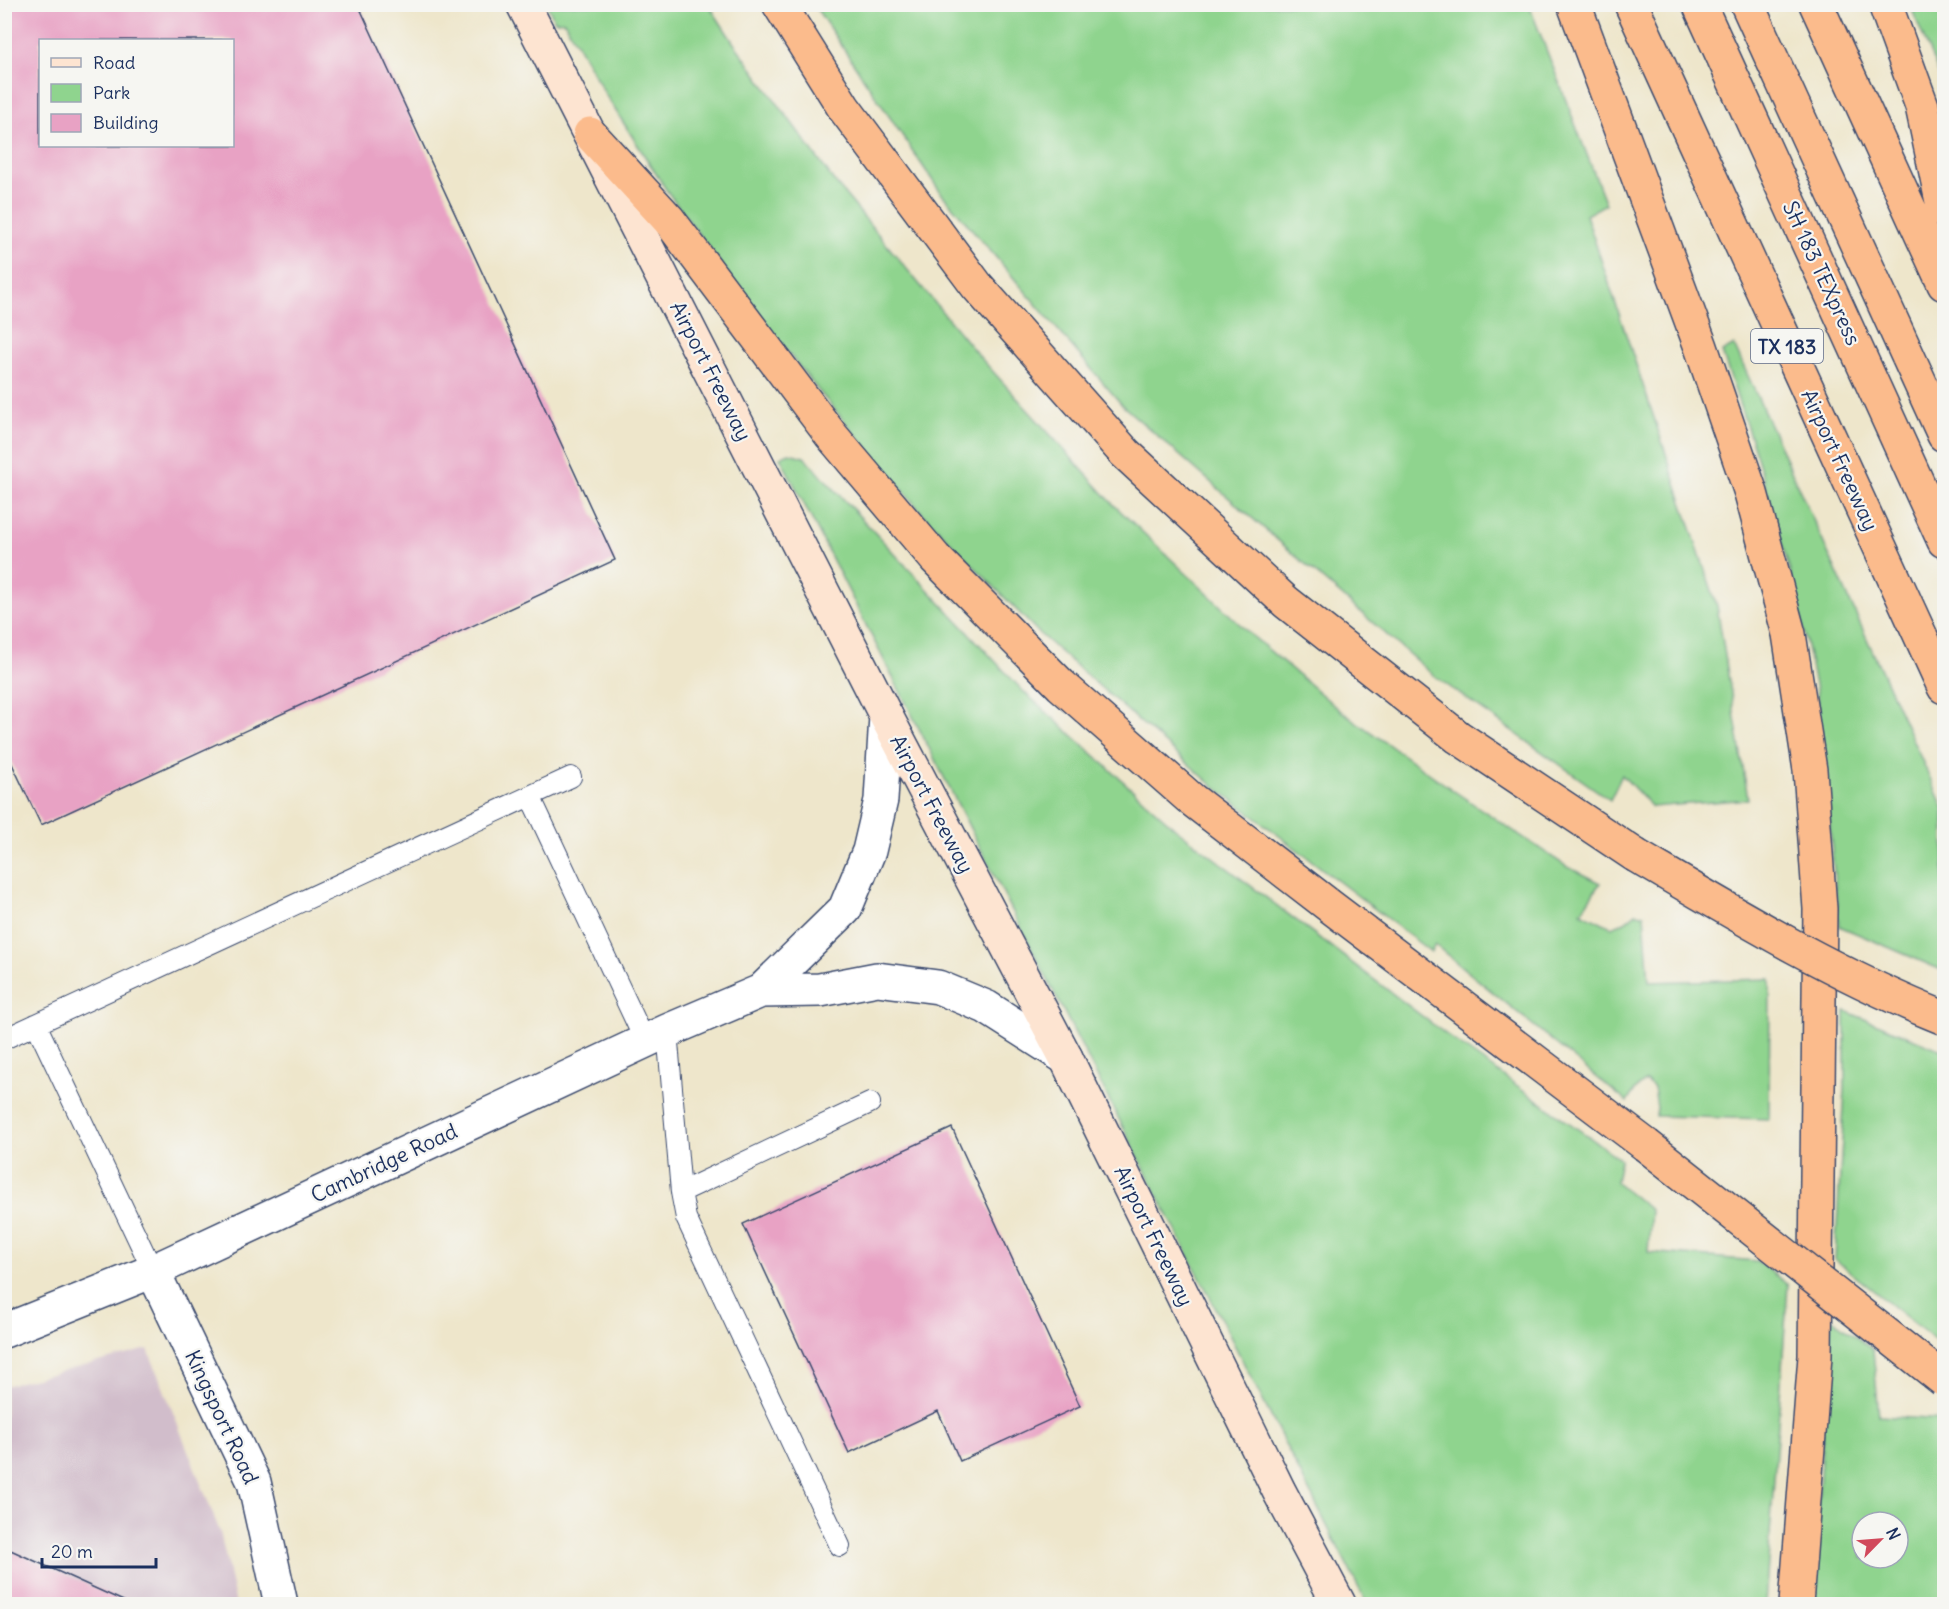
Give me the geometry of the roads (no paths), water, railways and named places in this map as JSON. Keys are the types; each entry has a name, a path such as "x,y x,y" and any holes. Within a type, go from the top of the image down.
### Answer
{"highway":[{"path":"778,4 844,108 977,286 1125,453 1286,602 1458,737 1635,855 1758,928 1906,1003 1944,1018"},
{"path":"1574,4 1701,347 1751,493 1789,634 1810,770 1820,909 1815,1344 1796,1605"},
{"name":"Airport Freeway","path":"1630,4 1944,687"},
{"name":"SH 183 TEXpress","path":"1699,4 1944,541"},
{"name":"SH 183 TEXpress","path":"1747,4 1944,435"},
{"path":"1816,4 1944,284"},
{"path":"1885,4 1922,106 1944,211"},
{"path":"590,134 669,220 831,435 927,549 1061,685 1200,806 1646,1145 1944,1380"}],"main road":[{"name":"Airport Freeway","path":"523,4 886,716 1066,1058 1279,1491 1339,1605"}],"street":[{"name":"Cambridge Road","path":"4,1331 153,1271 656,1036 761,991 844,909 869,851 881,800 886,716"},
{"name":"Cambridge Road","path":"761,991 820,990 877,979 938,987 987,1007 1066,1058"},
{"name":"Kingsport Road","path":"153,1271 254,1482 281,1605"}],"lane":[{"path":"4,1039 571,777"},
{"path":"530,796 656,1036 686,1218 840,1546"},
{"path":"36,1024 153,1271"},
{"path":"681,1192 870,1103"}]}
